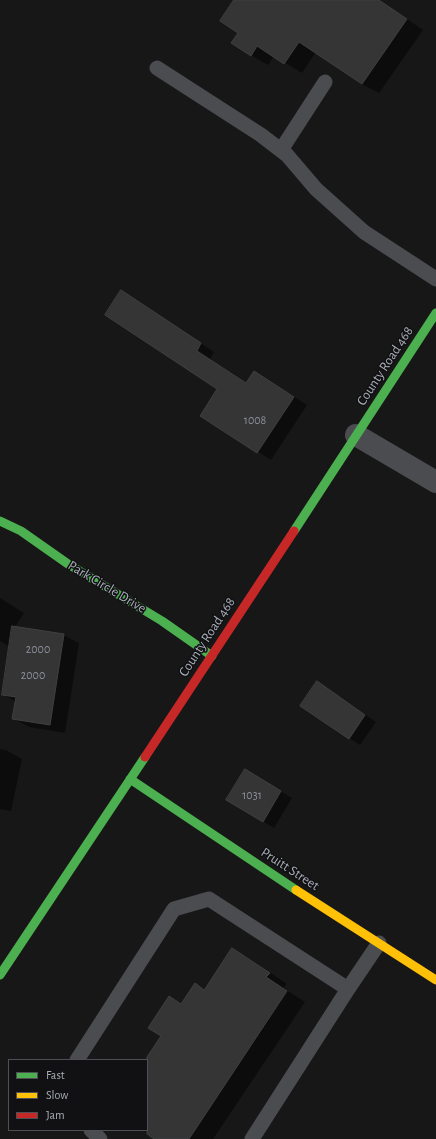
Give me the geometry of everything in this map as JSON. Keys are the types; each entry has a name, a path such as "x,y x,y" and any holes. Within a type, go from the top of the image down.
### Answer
{"street":[{"name":"County Road 468","path":"4,962 130,779 212,656 436,313"},
{"path":"356,435 436,482"},
{"name":"Park Circle Drive","path":"0,520 21,531 68,564 162,621 212,656"},
{"name":"Pruitt Street","path":"130,779 281,880 436,980"}],"lane":[{"path":"157,68 261,135 281,150 287,155 316,190 364,232 436,279"},
{"path":"281,150 325,82"},
{"path":"78,1059 174,909 209,899 348,989"},
{"path":"252,1139 379,943"},
{"path":"92,1131 100,1139"}],"building":[{"path":"234,0 379,0 407,19 362,84 299,42 284,64 257,46 251,56 231,43 238,33 220,21"},
{"path":"121,290 201,343 197,351 246,383 254,371 294,397 257,453 200,416 217,389 105,315"},
{"path":"12,626 64,634 50,725 12,719 16,697 2,695"},
{"path":"317,681 365,715 349,739 300,706"},
{"path":"245,769 281,791 263,822 226,800"},
{"path":"232,948 270,973 266,977 287,991 189,1139 154,1139 147,1134 147,1057 161,1036 148,1028 169,996 181,1004 195,983 204,990"}],"traffic: fast":[{"path":"294,531 436,313"},
{"path":"0,521 21,531 68,564 162,621 212,656"},
{"path":"0,975 145,757"},
{"path":"130,779 296,890"}],"traffic: slow":[{"path":"296,890 436,980"}],"traffic: jam":[{"path":"145,757 294,531"}]}
